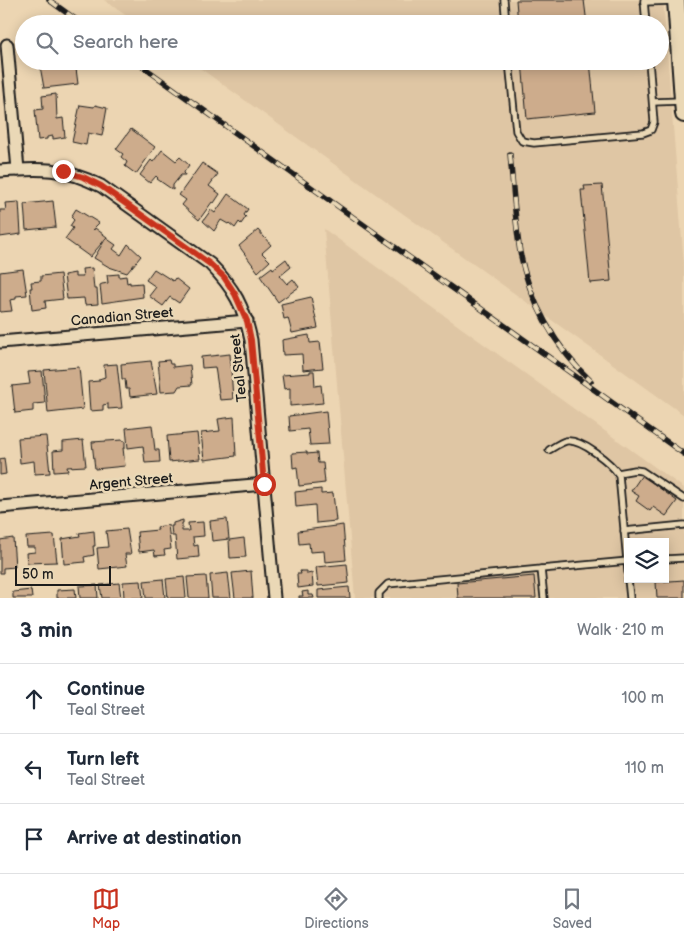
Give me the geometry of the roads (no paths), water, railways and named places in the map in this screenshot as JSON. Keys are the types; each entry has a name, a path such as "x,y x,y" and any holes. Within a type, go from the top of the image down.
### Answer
{"main road":[{"path":"679,3 683,100"}],"street":[{"path":"7,45 18,170"},
{"name":"Teal Street","path":"0,171 43,168 83,177 101,186 210,264 224,277 235,294 247,321 251,340 274,598"},
{"name":"Canadian Street","path":"0,342 247,321"},
{"name":"Argent Street","path":"0,507 264,484"}],"lane":[{"path":"504,0 505,15"},
{"path":"645,15 644,1 679,3"},
{"path":"510,70 516,131 522,141 534,143 643,133 651,130 654,122 650,70"},
{"path":"653,102 683,100"},
{"path":"548,450 565,441 580,443 614,468 618,473 625,538"},
{"path":"618,473 635,470 642,471 684,499"},
{"path":"624,531 684,526"},
{"path":"669,559 684,558"},
{"path":"378,598 379,593 388,584 624,562"},
{"path":"541,569 544,598"},
{"path":"628,583 630,598"}],"railway":[{"path":"49,0 70,15"},
{"path":"148,70 684,454"},
{"path":"510,154 520,252 530,288 545,322 555,338 566,354 591,381"}]}
